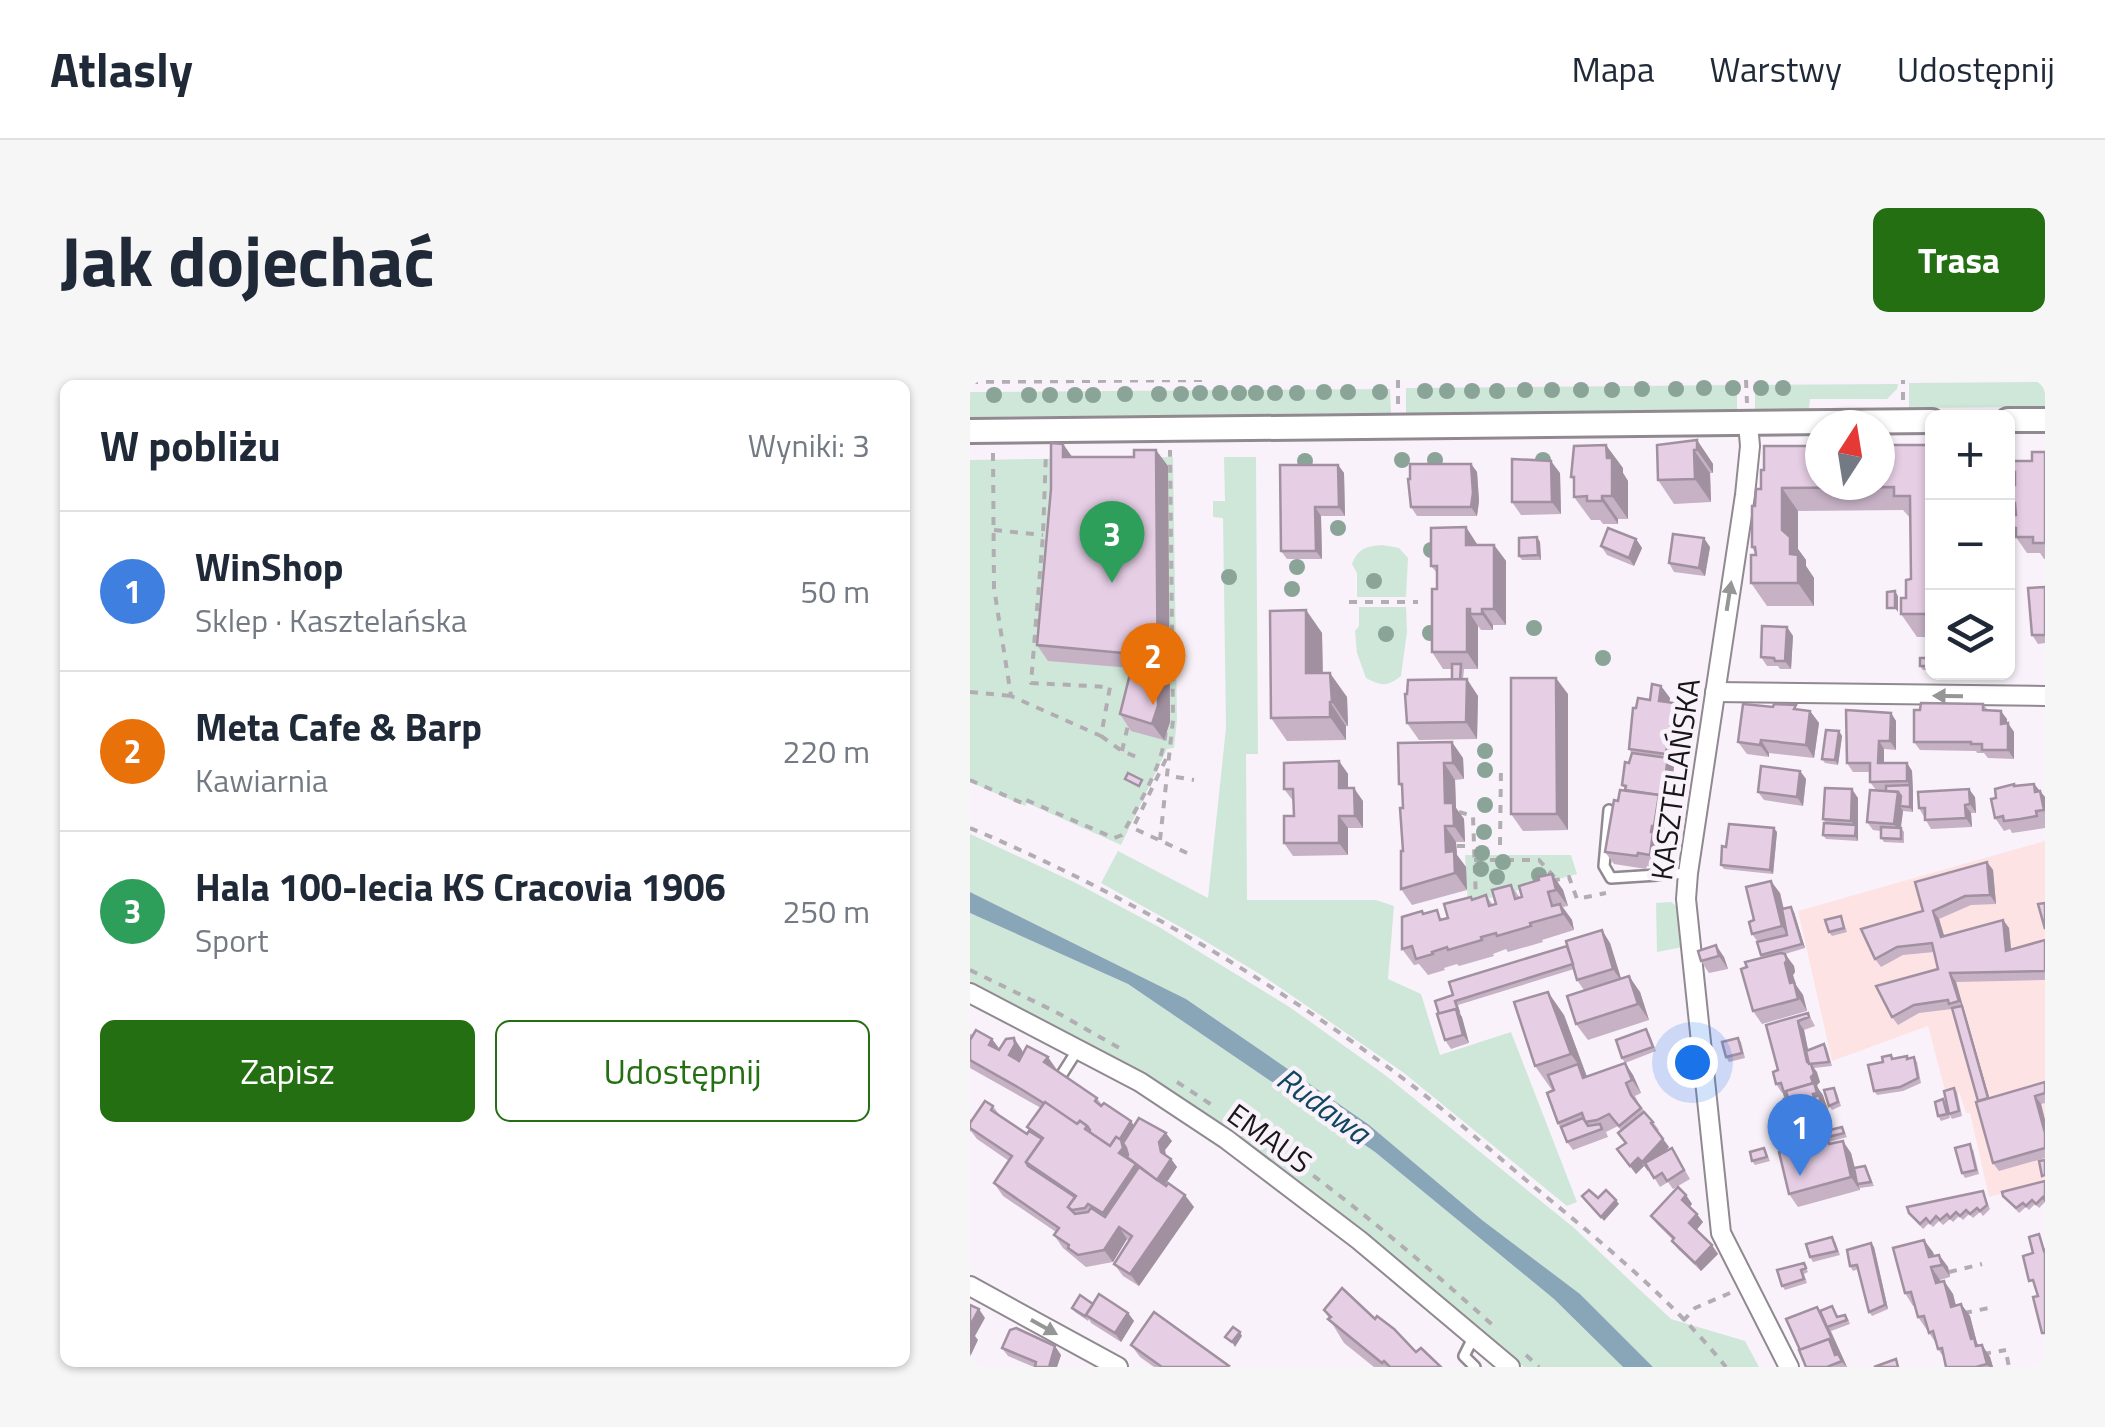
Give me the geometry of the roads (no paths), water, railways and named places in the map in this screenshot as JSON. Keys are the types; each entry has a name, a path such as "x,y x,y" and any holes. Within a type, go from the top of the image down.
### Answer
{"street":[{"path":"2015,420 2045,420"},
{"path":"970,431 1925,421"},
{"name":"KASZTELAŃSKA","path":"1748,422 1745,495 1688,873 1687,912 1721,1233 1788,1367"},
{"path":"1715,692 2045,696"},
{"name":"EMAUS","path":"970,993 1140,1082 1226,1138 1359,1240 1510,1367"},
{"path":"970,1286 1118,1367"}],"lane":[{"path":"1609,810 1604,866 1611,878 1688,873"},
{"path":"1059,1079 1078,1049"},
{"path":"1474,1336 1464,1356 1475,1367"}],"water":[{"name":"Rudawa","path":"970,892 1186,999 1368,1124 1482,1220 1580,1294 1653,1367 1623,1367 1554,1299 1375,1152 1128,984 970,913"}],"place":[{"name":"Hala 100-lecia KS Cracovia 1906","path":"1112,583"},
{"name":"Meta Cafe & Barp","path":"1153,705"},
{"name":"WinShop","path":"1800,1176"}]}
